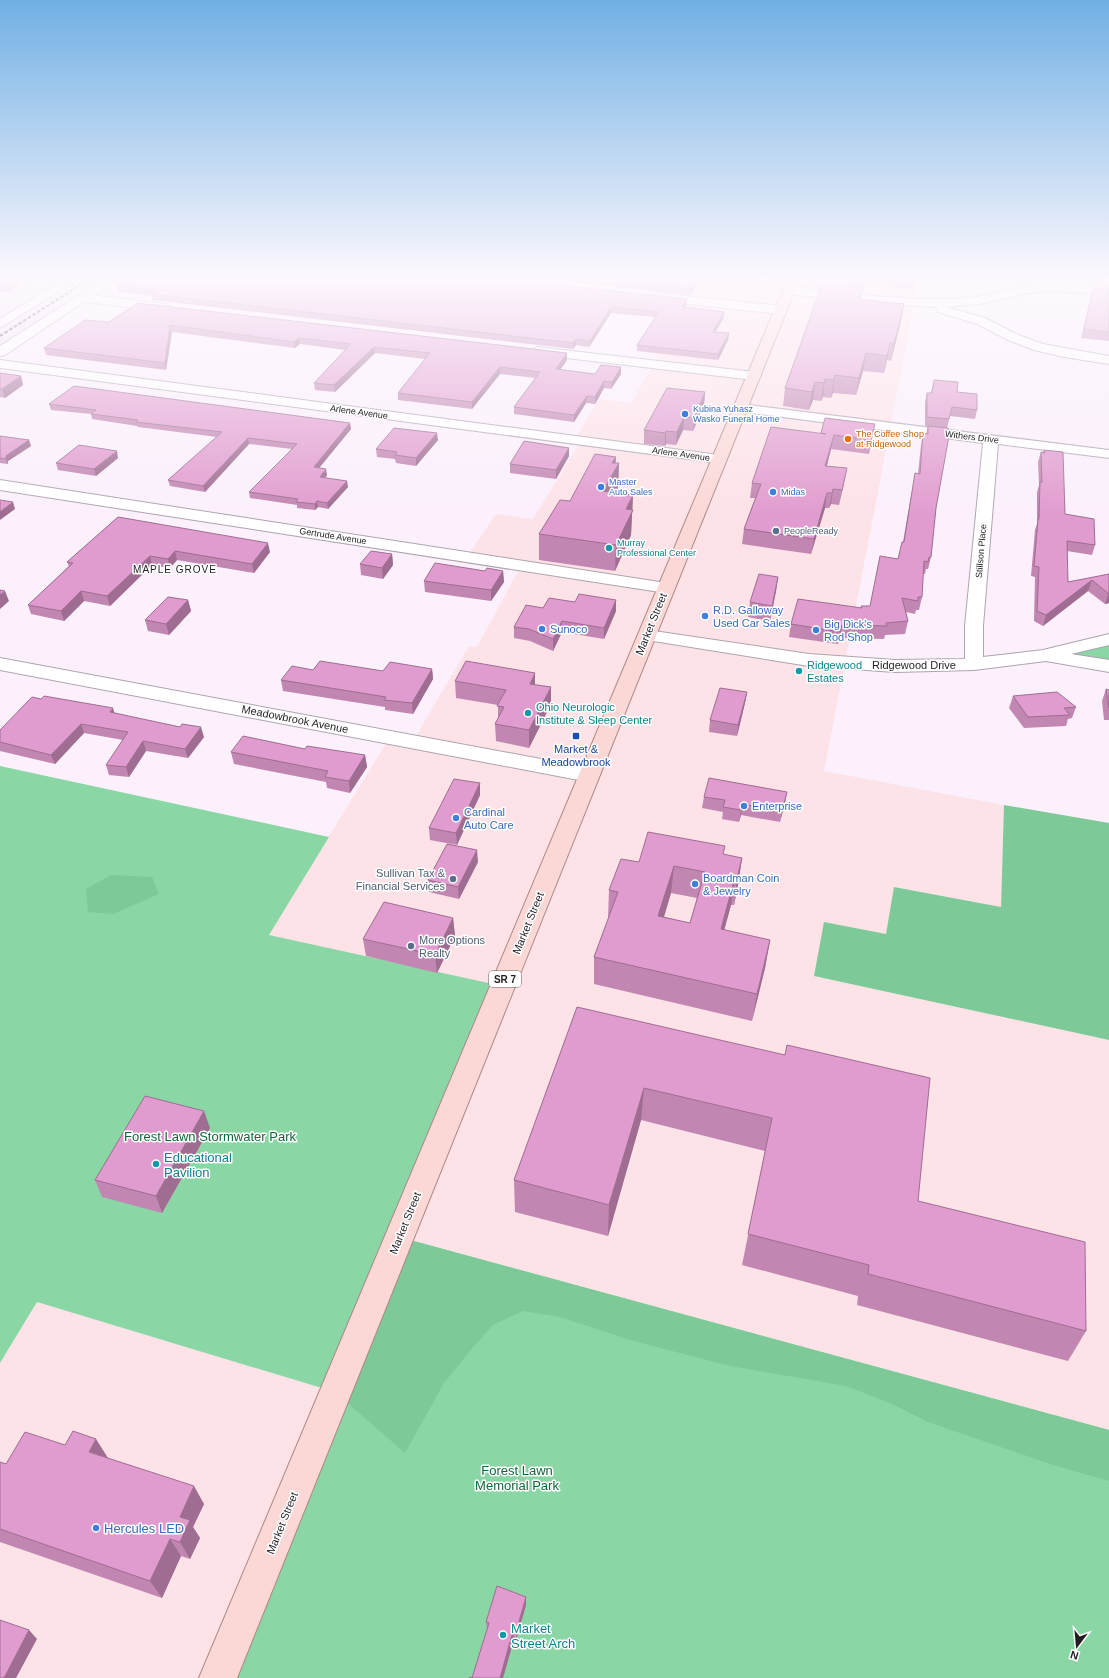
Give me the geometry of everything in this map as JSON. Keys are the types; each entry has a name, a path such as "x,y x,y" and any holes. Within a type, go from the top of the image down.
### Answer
{"main road":[{"name":"Market Street","path":"218,1678 761,358"}],"street":[{"path":"603,358 754,376"},
{"path":"1098,358 1109,360"},
{"name":"Arlene Avenue","path":"0,364 719,459"},
{"name":"Withers Drive","path":"741,408 1109,454"},
{"name":"Stillson Place","path":"974,664 974,626 991,439"},
{"name":"Gertrude Avenue","path":"0,485 666,588"},
{"name":"Ridgewood Drive","path":"647,634 794,658 851,664 895,666 974,664 1044,656 1109,639"},
{"path":"1044,656 1109,666"},
{"name":"Meadowbrook Avenue","path":"0,664 589,775"}],"shaded area":[{"path":"656,358 904,358 824,771 1004,805 1001,907 895,887 886,934 814,976 1109,1040 1109,1430 399,1237 268,935 390,737 413,741 469,646 477,647 521,566 467,557 496,514 533,519 581,441 574,440 599,399 631,403"},
{"path":"37,1302 335,1392 218,1678 0,1678 0,1363"}],"green space":[{"path":"1109,639 1109,666 1044,656"},
{"path":"0,766 329,837 269,935 502,986 399,1237 1109,1430 1109,1678 217,1678 335,1392 37,1302 0,1363"},
{"path":"1004,805 1109,823 1109,1040 814,976 824,922 886,934 894,887 1001,907"},
{"path":"111,875 152,877 159,894 113,914 88,912 86,889"},
{"path":"399,1237 1109,1430 1109,1481 1053,1465 928,1422 890,1403 846,1386 730,1366 630,1340 560,1317 523,1311 493,1325 474,1346 444,1383 405,1453 335,1392"}],"building":[{"path":"127,358 166,358 165,363"},
{"path":"337,358 362,358 334,385 314,383"},
{"path":"426,358 563,358 556,369 595,374 601,365 621,367 612,382 604,381 595,397 587,396 574,415 514,407 540,372 500,367 472,402 398,393"},
{"path":"796,358 865,358 859,378 835,375 834,380 825,379 824,383 815,382 812,392 785,388"},
{"path":"0,373 21,376 0,389"},
{"path":"934,380 958,382 957,392 977,394 977,410 952,407 949,419 927,417 927,393 932,393"},
{"path":"74,386 350,423 314,467 326,469 320,477 347,481 327,503 317,501 315,504 296,502 298,499 249,492 297,444 248,438 203,486 168,480 222,432 136,422 138,420 91,414 96,410 49,404"},
{"path":"667,388 705,392 694,418 684,417 677,432 666,431 665,433 644,430"},
{"path":"825,418 875,424 871,440 834,435 825,466 847,468 842,490 833,489 832,493 827,493 814,539 744,529 761,484 752,483 771,427 826,434 821,433"},
{"path":"928,426 948,428 949,436 936,508 931,557 929,557 928,562 924,561 922,597 918,597 918,601 902,598 908,621 886,623 887,626 842,625 840,632 791,624 798,599 862,608 861,606 870,606 880,556 898,559 902,542 904,542 915,473 920,474 923,433 928,434"},
{"path":"394,428 437,433 416,458 395,455 397,452 376,449"},
{"path":"0,436 29,440 6,456 6,459 0,458"},
{"path":"524,441 569,448 556,470 510,464"},
{"path":"79,445 117,451 94,469 56,463"},
{"path":"1044,450 1063,452 1065,514 1094,519 1095,545 1067,541 1068,582 1109,574 1109,594 1092,580 1046,615 1037,611 1039,567 1034,566 1039,519 1040,482 1042,482 1041,452 1045,453"},
{"path":"595,454 616,457 612,463 619,463 603,491 633,495 626,509 633,510 616,545 539,534 560,500 570,501"},
{"path":"0,500 13,502 0,512"},
{"path":"118,517 268,543 252,564 175,551 168,559 150,556 107,596 81,591 61,611 28,605 73,563 67,562"},
{"path":"371,551 392,554 382,568 360,564"},
{"path":"435,563 485,571 487,568 503,571 491,590 424,581"},
{"path":"759,574 778,577 772,606 750,602"},
{"path":"0,590 5,591 0,595"},
{"path":"579,594 616,600 604,628 562,621 553,639 529,629 514,627 526,605 543,608 549,598 575,602"},
{"path":"168,597 188,600 166,624 145,620"},
{"path":"320,661 383,671 390,662 432,669 412,703 384,700 386,697 281,680 292,666 313,670"},
{"path":"466,661 535,673 530,684 551,687 529,730 495,724 504,707 497,706 506,690 455,681"},
{"path":"720,688 747,692 738,725 710,720"},
{"path":"1106,689 1109,690 1109,708"},
{"path":"1057,692 1076,707 1064,708 1070,715 1028,717 1013,696"},
{"path":"44,696 113,708 110,712 180,727 182,724 201,727 185,749 143,741 126,767 106,765 128,732 81,724 51,755 0,742 0,730 32,697 41,699"},
{"path":"243,736 305,749 307,746 365,755 349,781 325,777 328,771 231,752"},
{"path":"709,778 787,792 782,811 742,804 741,810 723,807 725,800 704,797"},
{"path":"454,779 480,783 456,833 429,828"},
{"path":"648,832 725,846 723,854 742,858 737,878 735,877 721,929 770,940 757,994 594,957 618,892 609,890 621,859 639,862","holes":["674,866 705,872 690,923 658,916"]},
{"path":"447,844 477,850 458,887 428,880"},
{"path":"384,902 453,918 435,955 363,939"},
{"path":"577,1007 785,1055 787,1045 930,1078 918,1201 1085,1242 1086,1331 868,1274 869,1265 748,1234 772,1118 644,1088 609,1205 514,1180"},
{"name":"Educational Pavilion","path":"145,1096 204,1111 156,1196 95,1180"},
{"name":"Hercules LED","path":"73,1431 96,1439 89,1452 194,1486 180,1517 190,1520 180,1542 170,1539 150,1581 0,1529 0,1462 6,1464 25,1432 65,1445"},
{"name":"Market Street Arch","path":"497,1586 526,1597 516,1632 513,1631 500,1678 472,1678 489,1623 486,1622"},
{"path":"0,1620 29,1630 4,1678 0,1678"}],"place":[{"name":"Kubina Yuhasz Wasko Funeral Home","path":"685,414"},
{"name":"The Coffee Shop at Ridgewood","path":"848,439"},
{"name":"Master Auto Sales","path":"601,487"},
{"name":"Midas","path":"773,492"},
{"name":"PeopleReady","path":"776,531"},
{"name":"Murray Professional Center","path":"609,548"},
{"name":"R.D. Galloway Used Car Sales","path":"705,616"},
{"name":"Sunoco","path":"542,629"},
{"name":"Big Dick's Rod Shop","path":"816,630"},
{"name":"Ridgewood Estates","path":"799,671"},
{"name":"Ohio Neurologic Institute & Sleep Center","path":"528,713"},
{"name":"Market & Meadowbrook","path":"576,736"},
{"name":"Enterprise","path":"744,806"},
{"name":"Cardinal Auto Care","path":"456,818"},
{"name":"Sullivan Tax & Financial Services","path":"453,879"},
{"name":"Boardman Coin & Jewelry","path":"695,884"},
{"name":"More Options Realty","path":"411,946"},
{"name":"Educational Pavilion","path":"156,1164"},
{"name":"Hercules LED","path":"96,1528"},
{"name":"Market Street Arch","path":"503,1635"}],"district":[{"name":"MAPLE GROVE","path":"175,569"}],"park label":[{"name":"Forest Lawn Stormwater Park","path":"210,1136"},
{"name":"Forest Lawn Memorial Park","path":"517,1478"}]}
